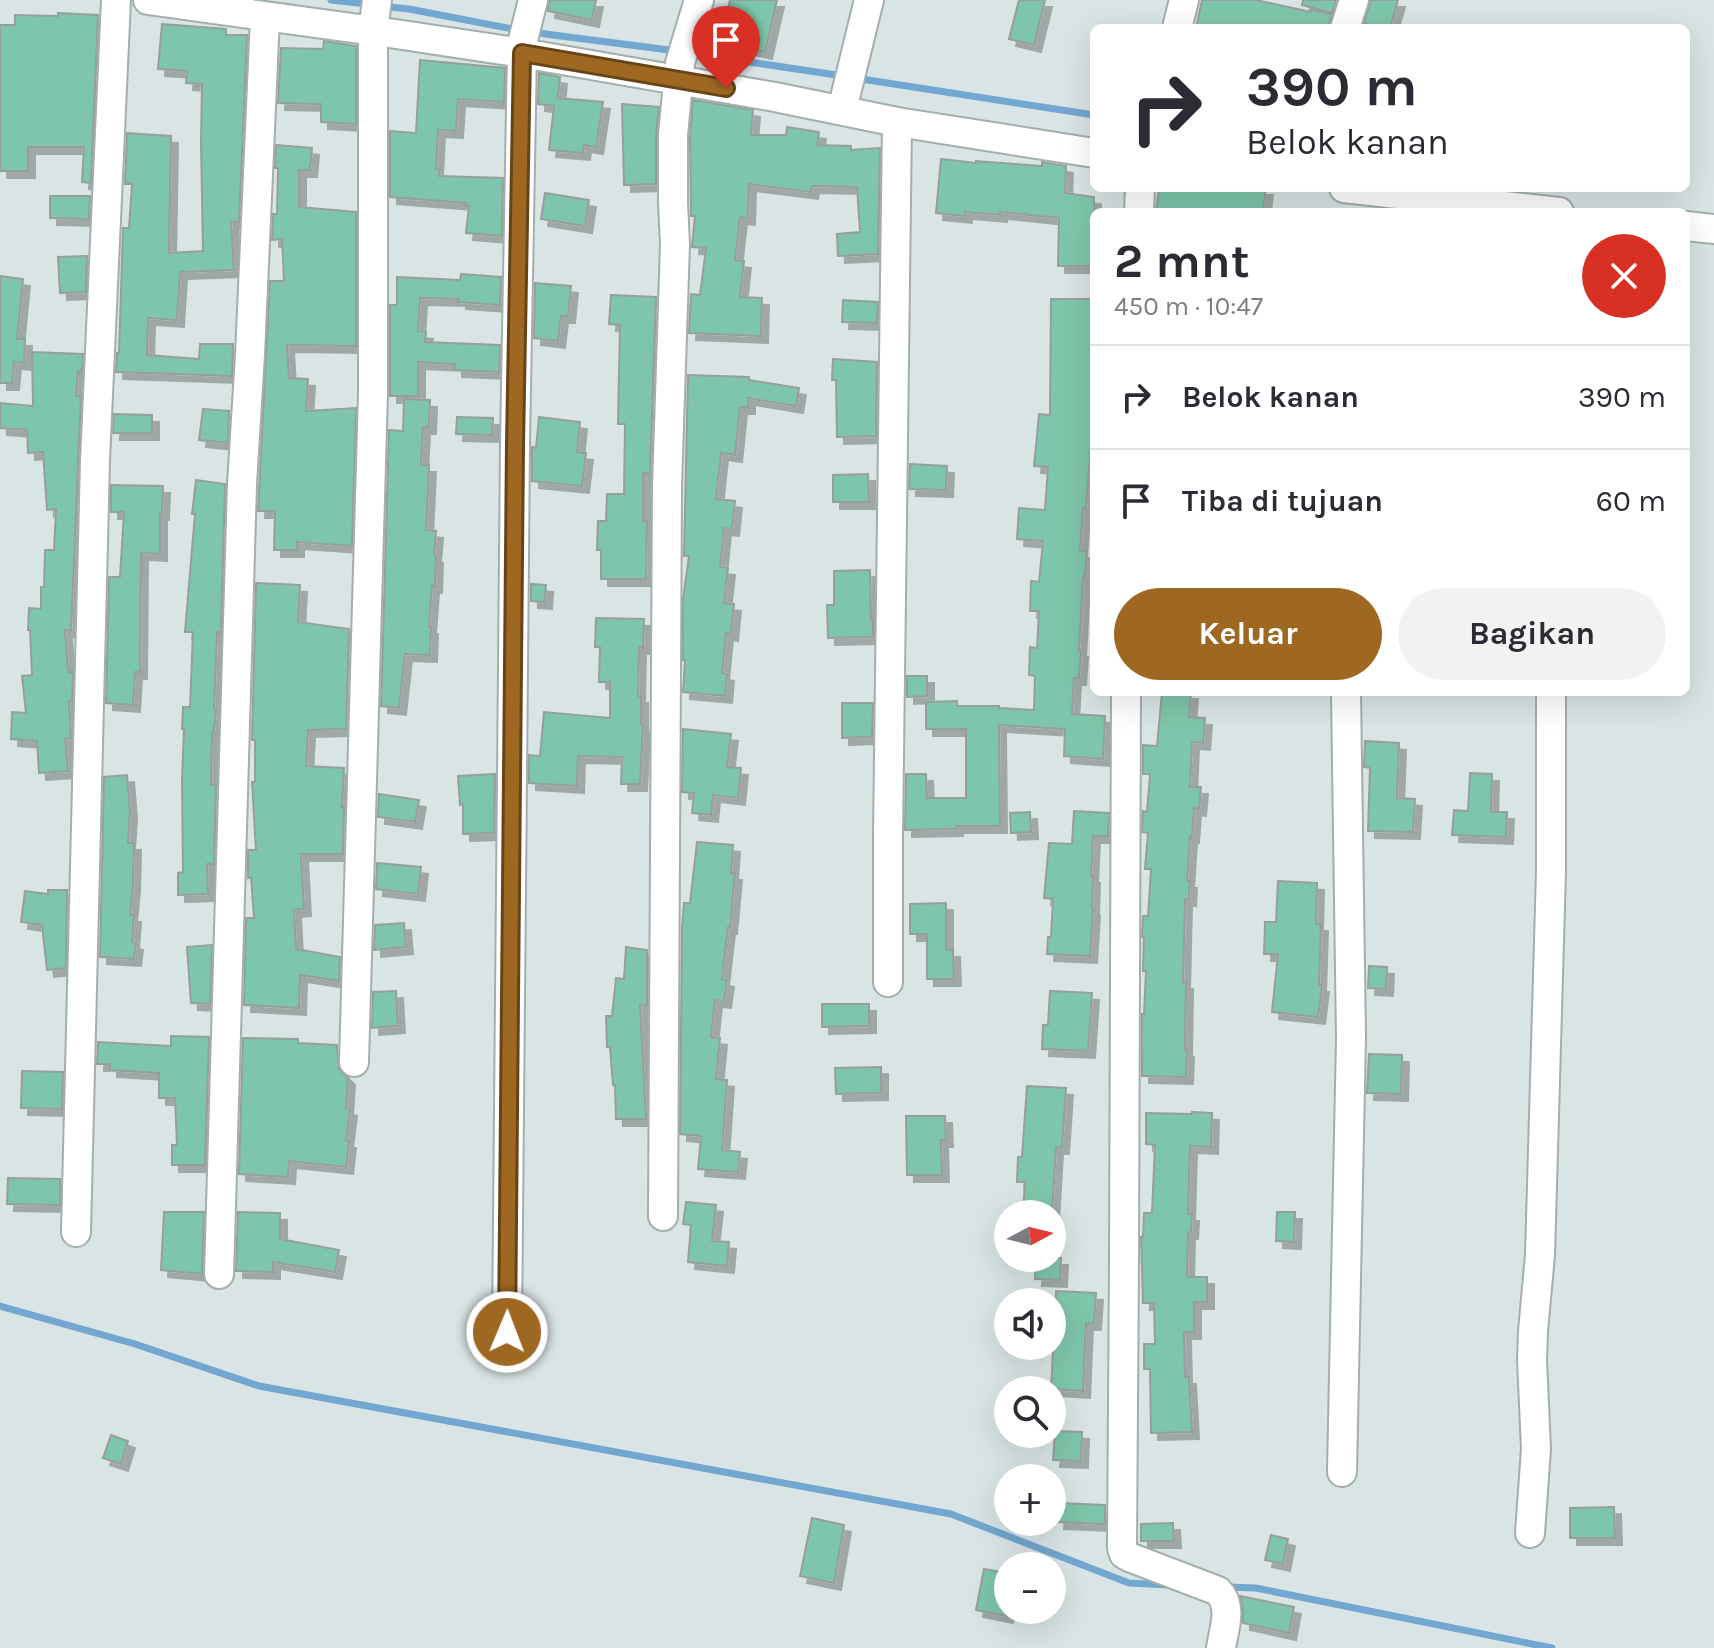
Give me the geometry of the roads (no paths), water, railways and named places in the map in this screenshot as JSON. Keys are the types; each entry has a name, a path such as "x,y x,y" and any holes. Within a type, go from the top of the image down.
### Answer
{"street":[{"path":"76,1232 95,461 116,0"},
{"path":"148,0 224,5 265,17 375,15 527,29 845,101 897,122 1090,152"},
{"path":"663,1216 667,487 675,244 673,135 680,62 699,0"},
{"path":"845,101 869,0"},
{"path":"1178,24 1184,0"},
{"path":"1346,24 1354,0"},
{"path":"354,1062 373,393 375,15"},
{"path":"219,1274 241,499 265,17"},
{"path":"507,1332 514,460 527,29"},
{"path":"888,982 897,122"},
{"path":"1351,196 1510,208"},
{"path":"1690,226 1714,229"},
{"path":"1126,696 1122,1548 1129,1557 1222,1595 1226,1603 1226,1618 1221,1648"},
{"path":"1342,1472 1351,1038 1346,696"},
{"path":"1530,1533 1536,1449 1532,1360 1540,1255 1551,871 1551,696"}],"waterway":[{"path":"331,0 368,4"},
{"path":"381,6 518,30"},
{"path":"530,32 677,51"},
{"path":"689,53 843,76"},
{"path":"855,78 1090,114"},
{"path":"0,1306 135,1344 259,1386 951,1514 1129,1583 1169,1585"},
{"path":"1225,1587 1256,1588 1552,1648"}]}
